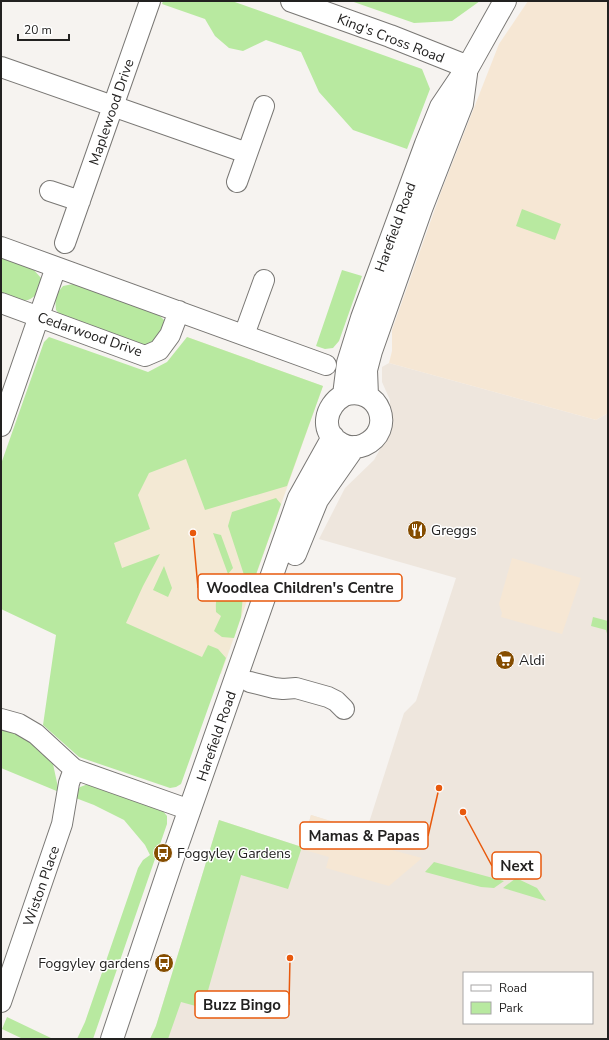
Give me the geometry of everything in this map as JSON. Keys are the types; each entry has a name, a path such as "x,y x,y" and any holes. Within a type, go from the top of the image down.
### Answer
{"street":[{"name":"Maplewood Drive","path":"66,243 150,1"},
{"name":"King's Cross Road","path":"292,1 390,36 468,67"},
{"name":"Harefield Road","path":"344,395 348,364 362,318 441,107 468,67 505,1"},
{"path":"1,67 247,153"},
{"name":"Harefield Road","path":"367,396 366,370 371,351 421,209 462,104 468,67"},
{"path":"237,182 264,106"},
{"path":"50,191 80,201"},
{"path":"1,247 326,364"},
{"path":"1,426 56,267"},
{"path":"244,335 264,280"},
{"name":"Cedarwood Drive","path":"1,303 145,356 159,350 170,334 179,311"},
{"path":"355,393 367,396 374,401 379,408 381,426 374,439 368,443 354,447 342,445 333,437 328,426 328,413 334,402 344,395 355,393"},
{"name":"Harefield Road","path":"112,1039 299,498 333,437"},
{"name":"Harefield Road","path":"125,1039 301,538 317,500 354,447"},
{"path":"250,682 274,688 296,688 328,697 336,701 344,709"},
{"path":"1,719 19,724 36,734 74,769 190,810"},
{"name":"Wiston Place","path":"1,1002 62,824 69,783 74,769"}],"shaded area":[{"path":"528,1 608,1 608,413 596,420 389,363 392,351 392,330 441,192 499,44"},
{"path":"187,337 323,386 221,674 86,612"},
{"path":"389,363 596,420 608,413 608,1039 150,1039 156,1026 219,820 302,847 311,815 366,832 404,713 416,701 456,578 319,539 345,488 374,460 390,431 390,400 382,382 382,367"},
{"path":"512,558 581,578 562,634 501,617 502,613 499,604"},
{"path":"311,815 366,832 392,850 422,858 389,886 326,868 329,857 301,849"}],"green space":[{"path":"163,1 232,1 422,69 430,89 407,149 353,130 319,92 301,52 266,40 243,51 229,48 215,36 205,19 162,4"},
{"path":"351,1 480,1 452,21 414,23"},
{"path":"522,209 561,224 555,240 516,226"},
{"path":"1,257 33,269 41,278 40,291 35,296 31,299 22,301 1,295"},
{"path":"342,270 362,276 339,341 333,348 325,349 316,346"},
{"path":"73,284 156,312 164,320 163,333 154,343 141,346 62,317 56,310 55,296 63,286"},
{"path":"49,337 148,372 167,362 187,337 323,386 287,486 205,510 186,459 149,473 138,495 150,529 114,543 122,568 160,554 126,623 202,657 208,645 218,649 226,658 181,784 176,787 170,788 79,757 43,725 56,635 1,609 1,464 44,342"},
{"path":"276,498 281,504 254,580 246,581 228,526 232,512"},
{"path":"213,533 221,535 233,568 228,574"},
{"path":"164,566 172,588 168,597 153,590"},
{"path":"236,577 243,595 241,617 234,638 222,637 214,631 221,616 216,612 218,595 226,584"},
{"path":"593,617 608,621 608,637 606,630 591,626"},
{"path":"1,726 33,740 53,764 59,792 1,768"},
{"path":"91,783 163,811 167,816 167,824 93,1039 77,1039 85,1022 138,868 143,860 150,855 145,845 124,820 94,805 73,797 80,787"},
{"path":"219,820 302,847 288,889 241,875 203,1008 181,1002 168,1039 150,1039 156,1026"},
{"path":"434,862 504,881 494,888 481,887 425,872"},
{"path":"516,878 537,888 546,901 503,888"},
{"path":"7,1017 53,1039 23,1039 2,1029"}],"place":[{"name":"Greggs","path":"417,530"},
{"name":"Woodlea Children's Centre","path":"193,533"},
{"name":"Aldi","path":"505,660"},
{"name":"Mamas & Papas","path":"439,788"},
{"name":"Next","path":"463,812"},
{"name":"Foggyley Gardens","path":"163,853"},
{"name":"Buzz Bingo","path":"290,958"},
{"name":"Foggyley gardens","path":"164,963"}]}
